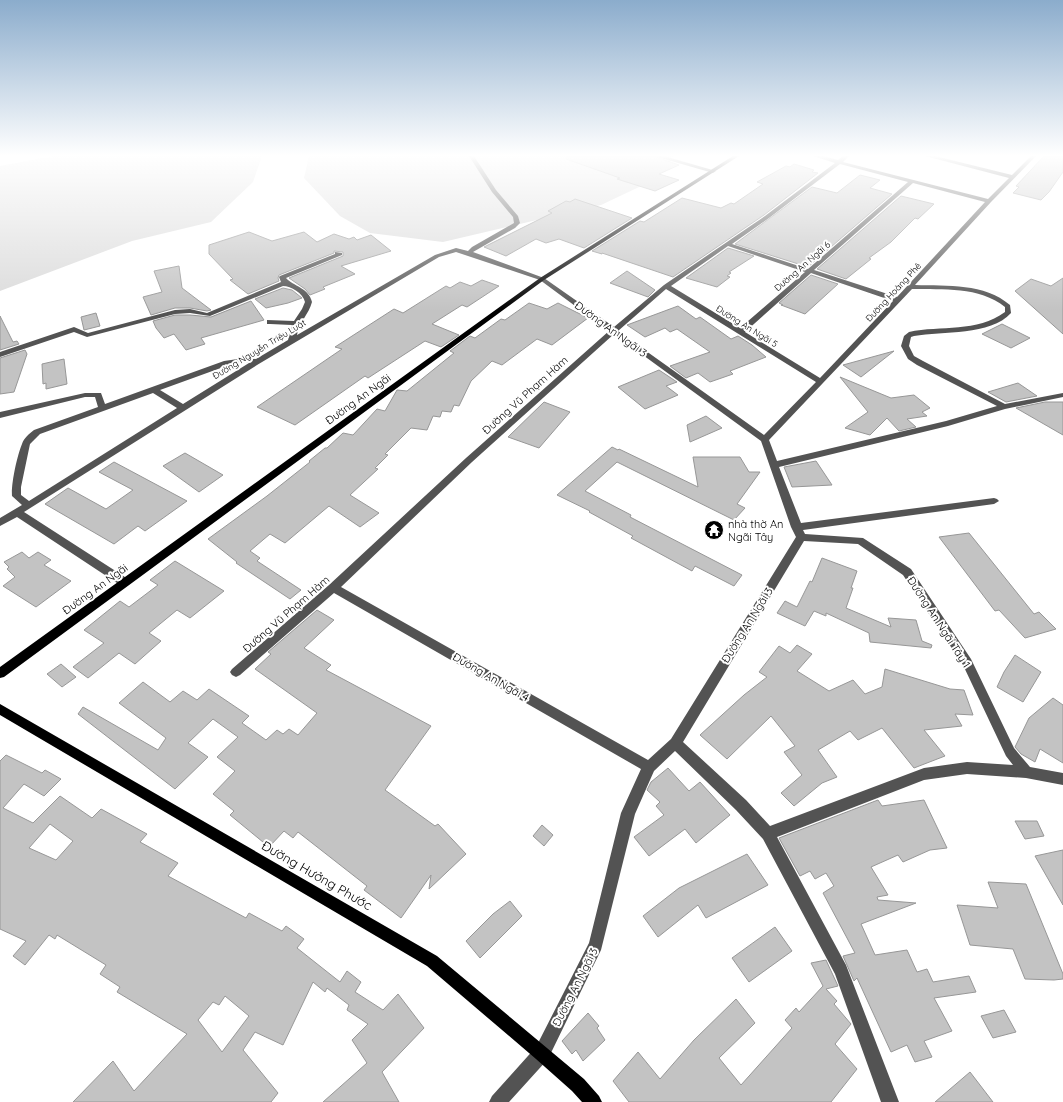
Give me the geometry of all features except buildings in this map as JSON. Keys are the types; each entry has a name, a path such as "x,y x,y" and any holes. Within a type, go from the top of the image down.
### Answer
{"main road":[{"name":"Đường An Ngãi","path":"0,673 542,279 655,207"},
{"name":"Đường Hưởng Phước","path":"0,709 432,962 542,1053 578,1085 594,1102"}],"street":[{"path":"469,253 474,248 513,227 517,223 516,217 508,207"},
{"name":"Đường Vũ Phạm Hàm","path":"236,672 333,588 469,460 666,286 777,207"},
{"name":"Đường An Ngãi 6","path":"740,332 882,207"},
{"name":"Đường Hoàng Phê","path":"765,440 898,300 983,207"},
{"path":"727,244 898,300"},
{"name":"Đường Nguyễn Triệu Luật","path":"0,523 292,340 436,256 456,250 469,253 542,279"},
{"path":"282,284 286,282 282,277 340,254 337,253"},
{"name":"Đường An Ngãi 3","path":"542,279 765,440"},
{"path":"0,355 74,330 87,335 175,312 190,311 208,315 282,284 289,283 305,293 309,298 309,304 296,323 292,340"},
{"name":"Đường An Ngãi 5","path":"666,286 820,381"},
{"path":"910,287 974,290 994,296 1008,306 1008,313 994,322 976,327 912,334 908,336 905,346 911,357 920,363 1004,407"},
{"path":"270,322 296,323"},
{"path":"28,505 19,499 15,493 24,452 29,439 34,434 235,361 258,361"},
{"path":"154,390 183,408"},
{"path":"0,415 85,395 98,395 103,409"},
{"path":"775,465 948,423 1004,407 1063,395"},
{"path":"765,440 796,527 801,537"},
{"path":"796,527 994,500"},
{"path":"17,512 124,582"},
{"name":"Đường An Ngãi 3","path":"498,1102 542,1053 596,945 628,813 649,767 675,743 801,537"},
{"name":"Đường An Ngãi Tây 1","path":"801,537 860,541 907,572 967,662 1010,752 1026,772"},
{"name":"Đường An Ngãi 4","path":"333,588 649,767"},
{"path":"675,743 741,804 768,834 841,970 890,1102"},
{"path":"768,834 924,774 967,768 1026,772 1063,779"}],"shaded area":[{"path":"0,207 226,207 211,222 132,241 0,291"},
{"path":"332,207 591,207 443,242 370,233 340,216"}],"place":[{"name":"nhà thờ An Ngãi Tây","path":"714,530"}]}
